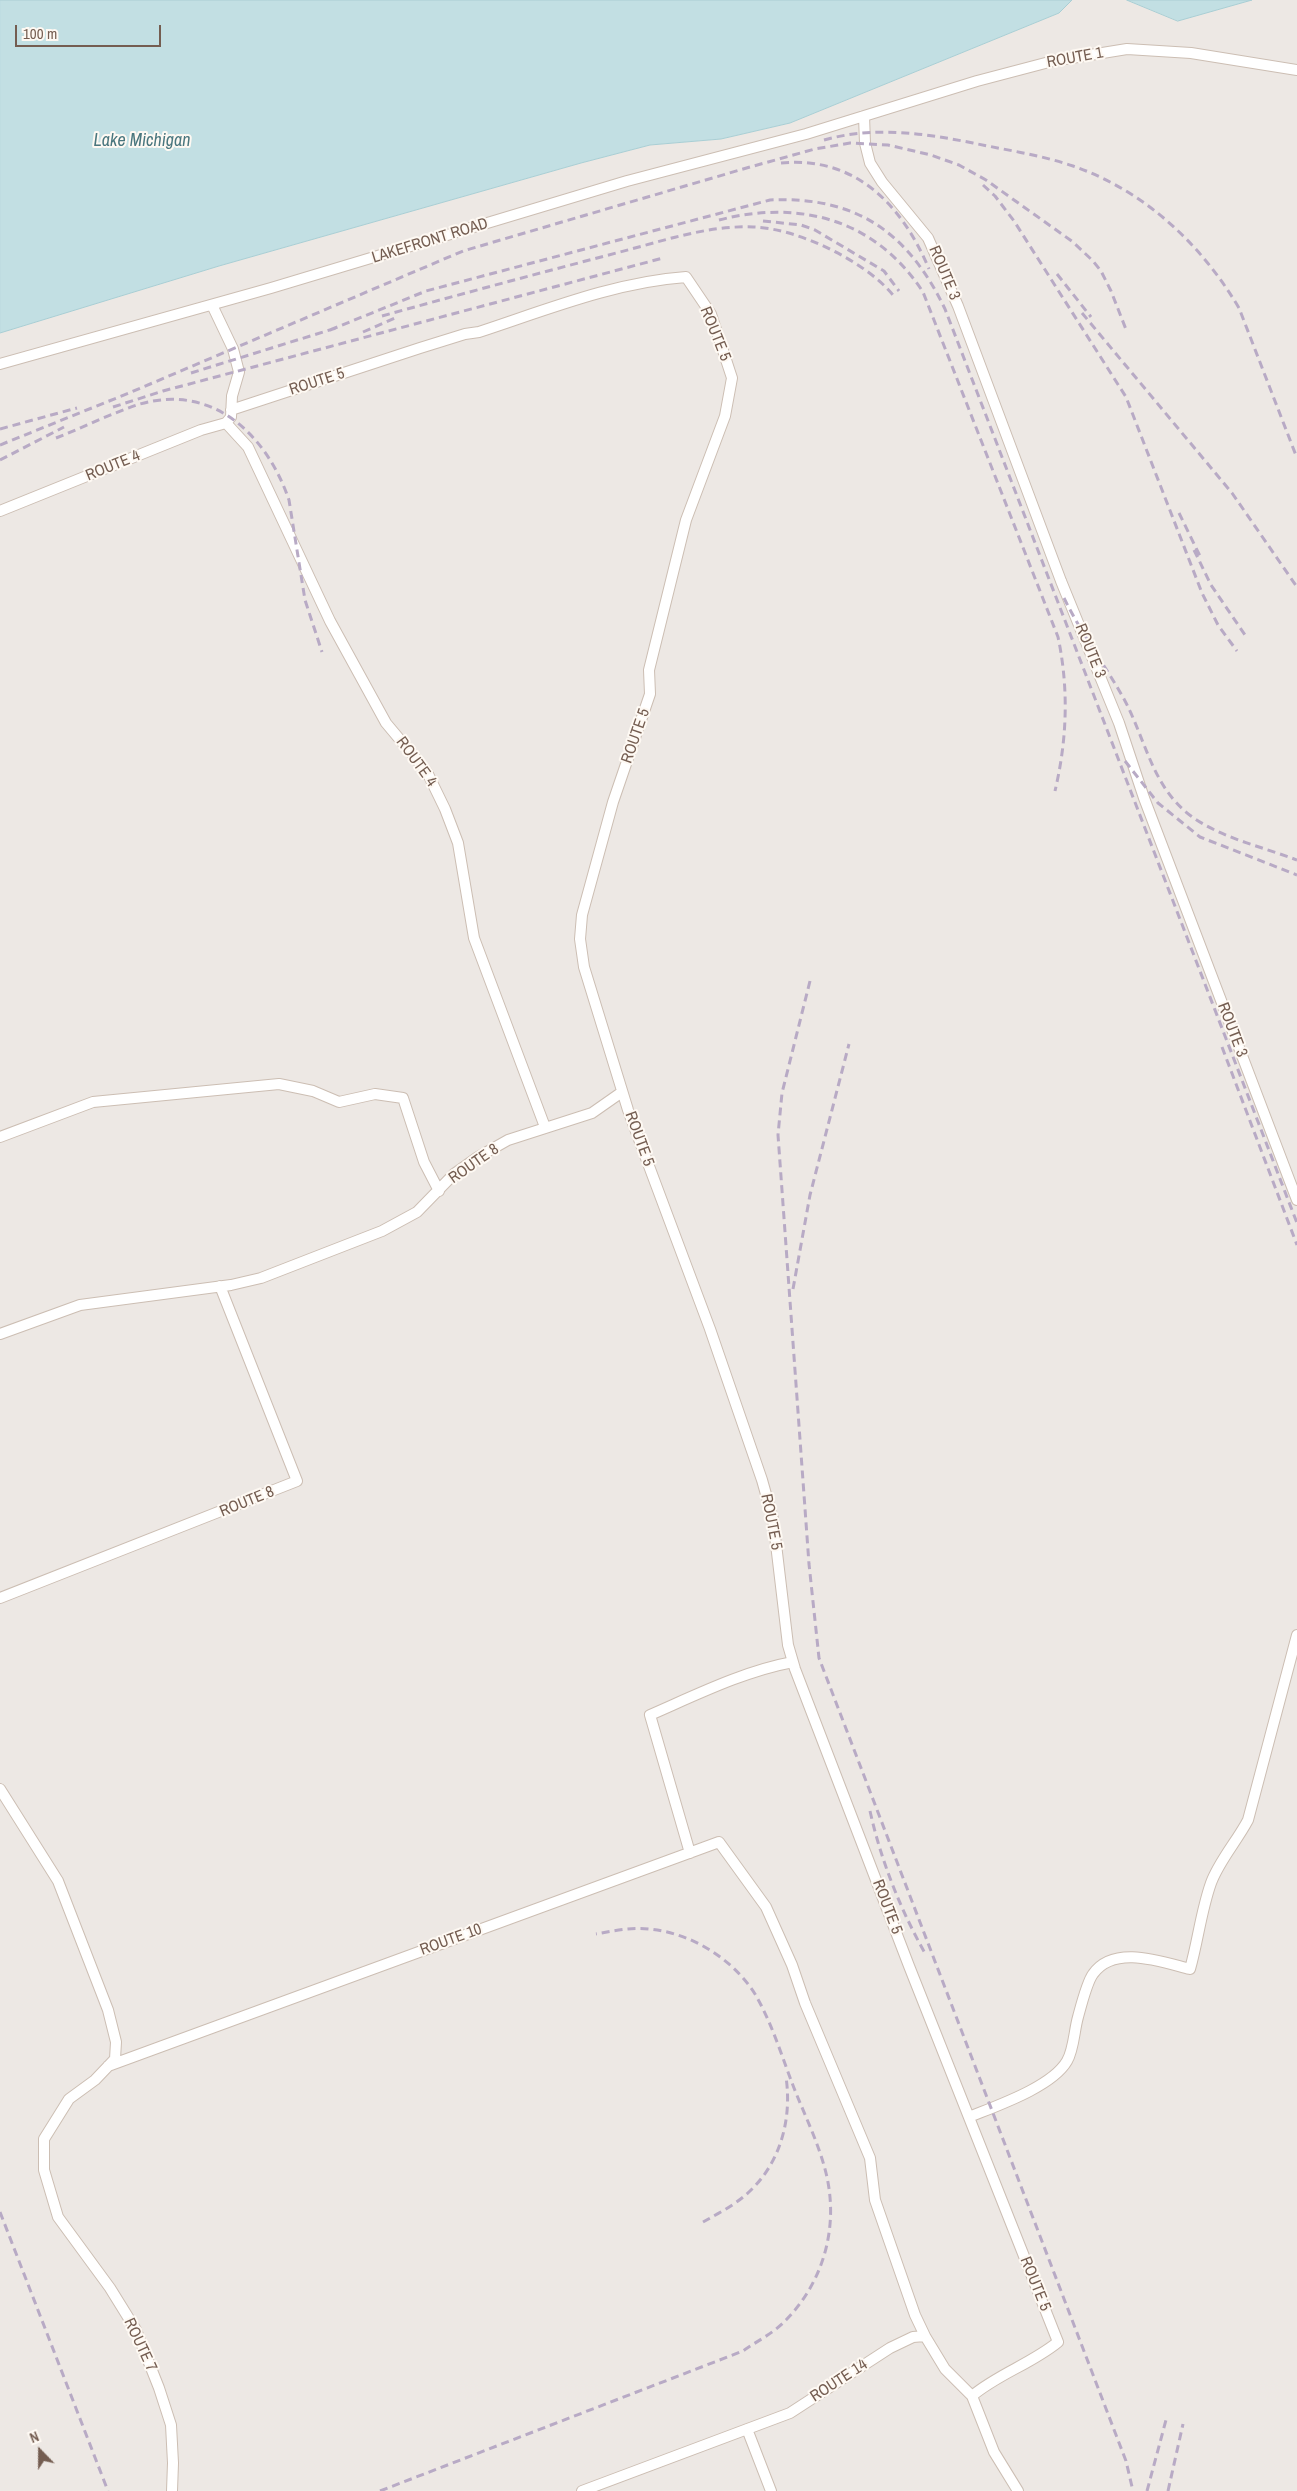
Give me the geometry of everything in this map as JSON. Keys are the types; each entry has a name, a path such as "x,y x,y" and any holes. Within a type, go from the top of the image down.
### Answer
{"street":[{"name":"ROUTE 1","path":"862,117 976,81 1053,61 1127,49 1191,53 1297,70"},
{"name":"LAKEFRONT ROAD","path":"0,364 212,305 627,181 862,117"},
{"name":"ROUTE 3","path":"862,117 864,143 870,163 882,182 928,238 958,306 1061,580 1119,723 1144,798 1297,1200"},
{"name":"ROUTE 5","path":"231,410 420,348 479,332 572,301 653,280 686,277 711,314 732,378 726,416 686,520 648,670 650,694 614,802 582,915 580,939 584,967 622,1092 710,1328 762,1480 773,1519 788,1645 793,1662 837,1780 1058,2342 1040,2357 986,2384 972,2396"},
{"path":"212,305 233,349 239,372 232,396 231,417 226,423"},
{"name":"ROUTE 4","path":"0,511 201,430 226,423 248,447 330,621 386,723 427,772 446,809 458,843 474,938 545,1127"},
{"path":"0,1137 94,1102 279,1084 313,1091 339,1102 375,1094 403,1098 424,1162 439,1191"},
{"name":"ROUTE 8","path":"0,1334 80,1305 220,1286 261,1278 382,1231 416,1212 454,1174 478,1157 508,1140 592,1113 622,1092"},
{"name":"ROUTE 8","path":"0,1598 110,1557 298,1481 220,1286"},
{"path":"969,2117 1036,2089 1067,2062 1078,2018 1093,1974 1103,1965 1117,1958 1138,1957 1190,1969 1211,1884 1220,1865 1236,1843 1248,1820 1297,1635"},
{"path":"690,1853 650,1715 724,1683 773,1666 793,1662"},
{"path":"0,1789 58,1881 108,2010 116,2042 115,2059 108,2066"},
{"name":"ROUTE 10","path":"108,2066 719,1842 766,1907 792,1965 819,2036 870,2158 875,2200 915,2315 925,2336"},
{"name":"ROUTE 7","path":"108,2066 95,2080 68,2099 44,2139 44,2170 58,2217 110,2288 139,2339 171,2425 174,2463 172,2491"},
{"path":"925,2336 945,2370 972,2396 994,2452 1018,2491"},
{"name":"ROUTE 14","path":"582,2491 790,2413 890,2348 912,2337 925,2336"},
{"path":"747,2429 771,2491"}],"shaded area":[{"path":"1072,0 1127,0 1178,21 1252,0 1297,0 1297,2491 0,2491 0,333 219,266 581,163 650,145 721,139 790,123 1059,13"}],"water":[{"name":"Lake Michigan","path":"0,0 1072,0 1059,13 790,123 721,139 650,145 581,163 219,266 0,333"},
{"path":"1127,0 1252,0 1178,21"}],"railway":[{"path":"824,140 861,133 880,132 898,132 954,139 1023,153 1073,166 1124,190 1147,205 1169,222 1207,262 1239,308 1297,458"},
{"path":"0,445 129,393 463,251 750,167 815,149 850,143 888,145 931,155 959,165 986,180 1073,242 1093,261 1101,271 1111,291 1127,332"},
{"path":"781,163 808,163 832,168 854,177 873,189 890,205 905,224 929,269"},
{"path":"983,185 995,196 1014,221 1126,397 1202,593 1218,625 1237,651"},
{"path":"330,330 426,291 770,200 801,200 853,212 876,224 896,240 914,259 945,309 1297,1223"},
{"path":"719,220 749,214 779,212 807,215 834,221 859,232 883,247 904,267 923,292 1058,637 1064,676 1065,714 1062,753 1055,791"},
{"path":"763,221 801,225 815,230 884,271 899,291"},
{"path":"382,316 669,239 702,231 736,227 770,229 790,233 809,240 866,270 893,295"},
{"path":"113,407 163,391 663,258"},
{"path":"1057,274 1091,317"},
{"path":"1082,313 1232,493 1297,587"},
{"path":"363,332 397,317"},
{"path":"191,373 336,328"},
{"path":"56,438 140,404 167,399 191,401 214,408 234,420 252,436 267,455 289,500 305,600 322,652"},
{"path":"0,429 77,408"},
{"path":"0,460 64,427"},
{"path":"1179,513 1200,556"},
{"path":"1194,550 1211,585 1245,635"},
{"path":"1064,598 1124,699 1158,777 1178,804 1191,816 1215,830 1297,860"},
{"path":"1125,761 1158,803 1200,837 1297,875"},
{"path":"810,981 782,1093 778,1135 809,1564 819,1658 1126,2461 1133,2491"},
{"path":"793,1289 810,1195 849,1044"},
{"path":"1222,1047 1297,1245"},
{"path":"870,1811 893,1885 908,1921 926,1955"},
{"path":"380,2491 743,2351 771,2333 786,2320 799,2305 819,2270 825,2252 831,2213 826,2173 816,2141 772,2028 755,1994 735,1969 709,1950 680,1936 665,1931 649,1929 622,1930 596,1934"},
{"path":"703,2222 746,2195 770,2166 782,2138 785,2123 787,2108 786,2077"},
{"path":"0,2212 108,2491"},
{"path":"1147,2491 1166,2420"},
{"path":"1168,2491 1183,2424"}]}
